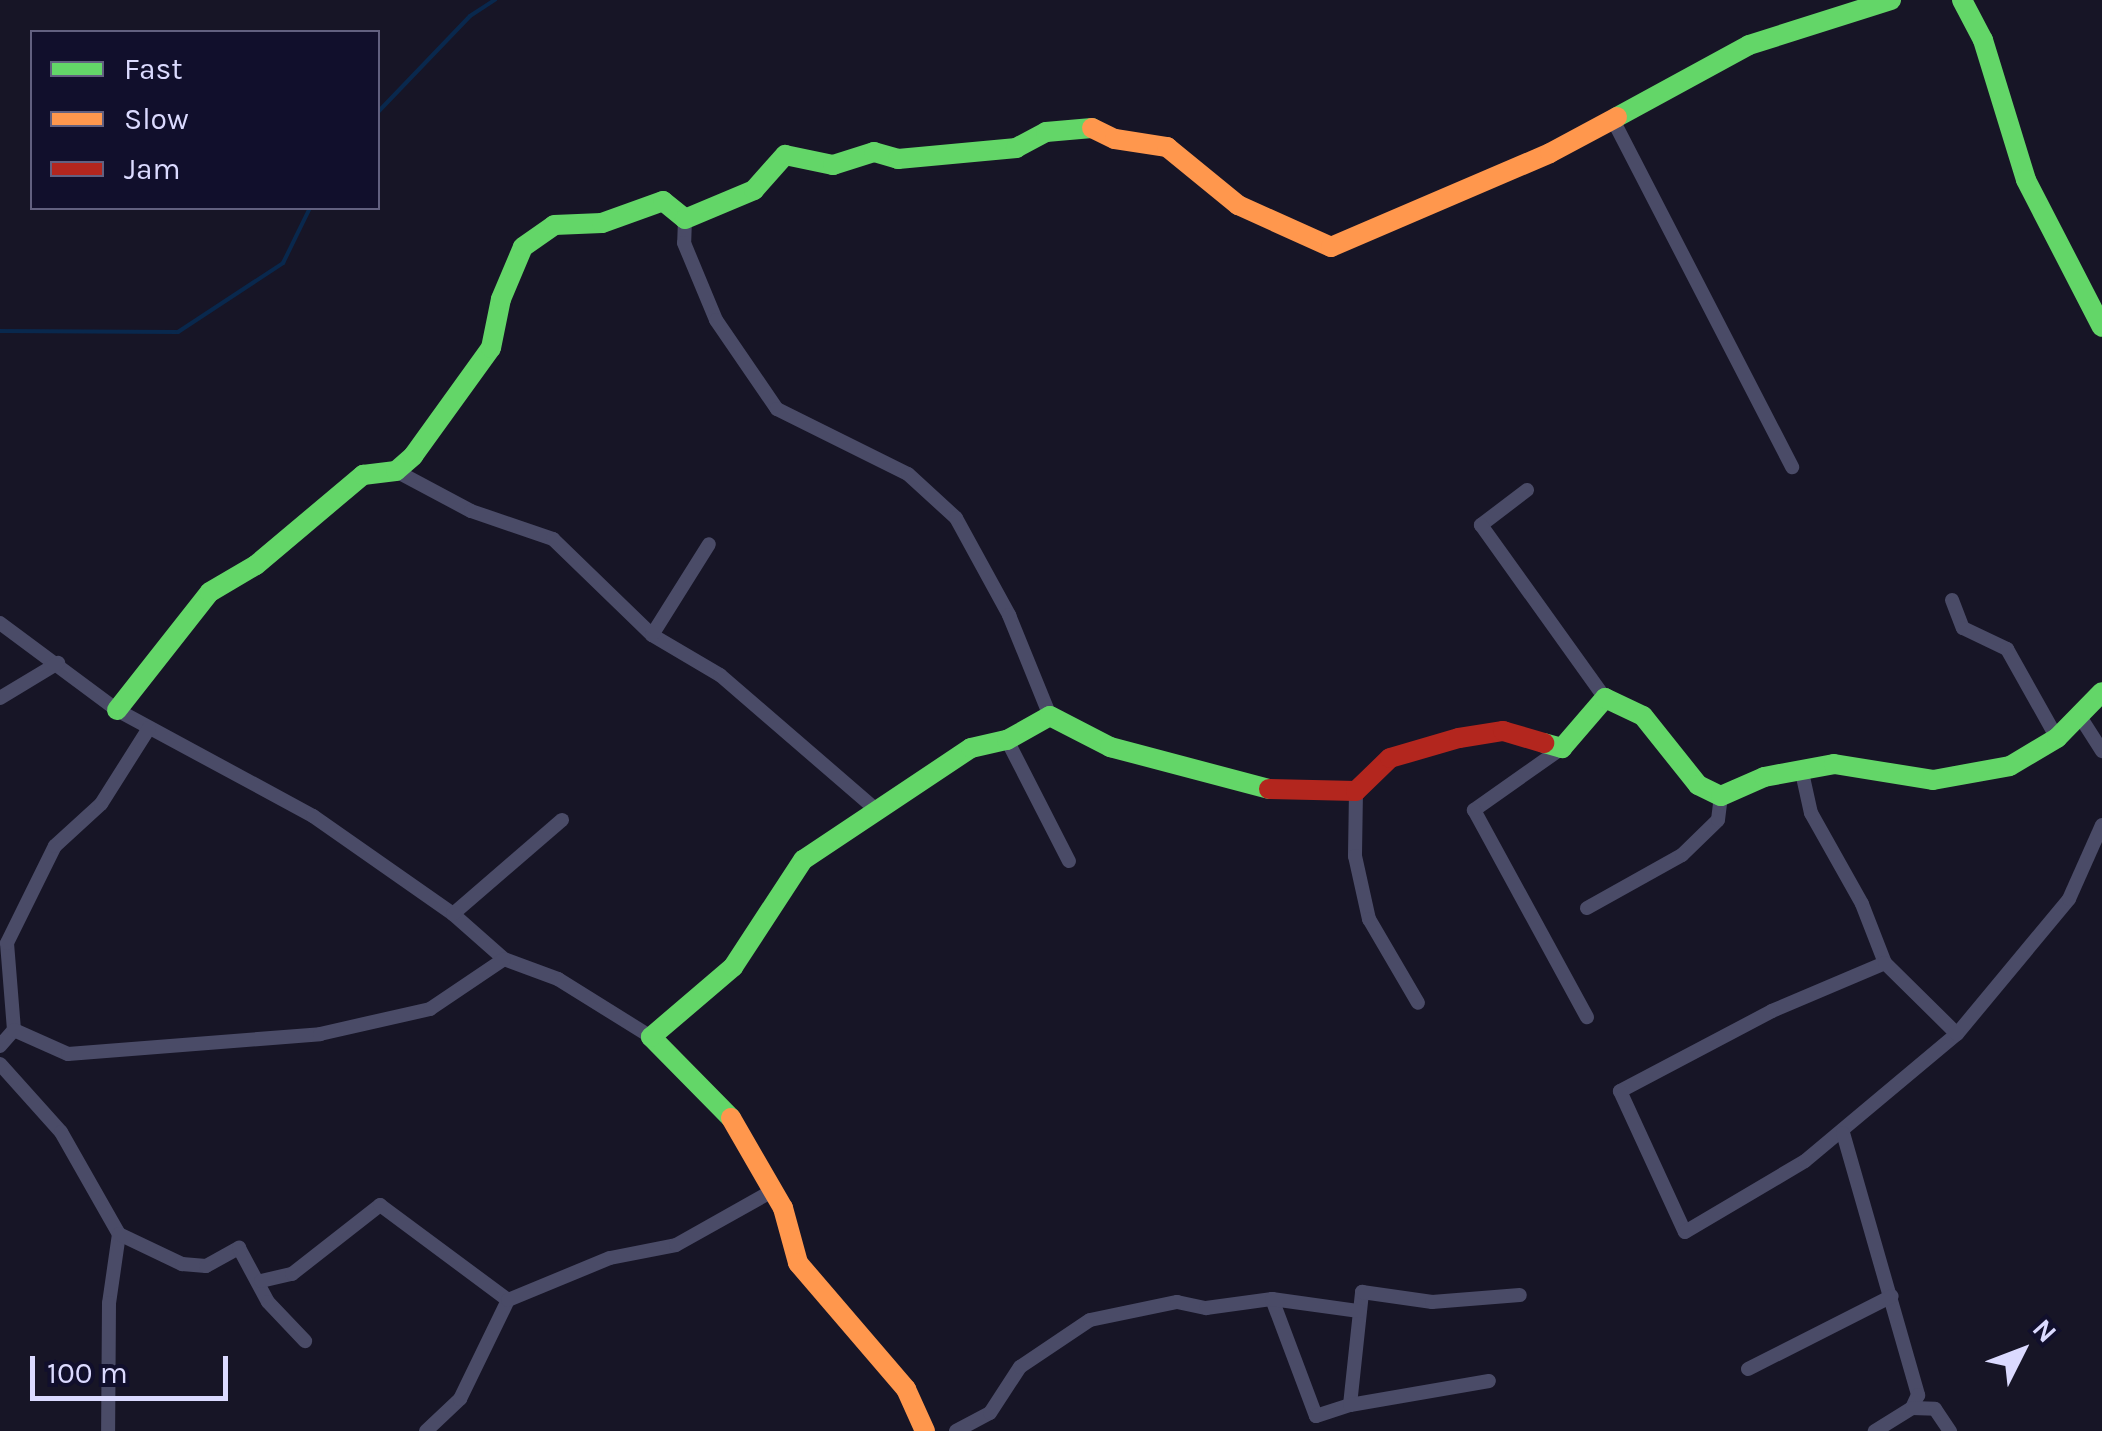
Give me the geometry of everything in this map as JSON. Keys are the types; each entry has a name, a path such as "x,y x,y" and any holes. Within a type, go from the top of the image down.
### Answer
{"street":[{"path":"685,219 754,190 785,155 833,165 874,152 898,159 1016,148 1046,132 1091,127 1115,139 1167,147 1238,205 1331,247 1550,154 1749,45 1892,0"},
{"path":"1962,0 1983,40 2026,180 2102,327"},
{"path":"1612,118 1792,467"},
{"path":"396,472 491,348 523,246 554,225 602,223 657,202 670,202 685,219 684,243 716,320 777,409 908,474 956,518 1009,615 1050,716 1110,747 1229,782 1296,794 1356,792 1390,758 1458,738 1503,732 1562,748"},
{"path":"117,710 210,592 256,566 363,475 396,472 471,511 553,539 652,635 720,675 875,809"},
{"path":"1527,490 1481,525 1605,698 1644,716 1698,785 1721,796 1801,768 1848,765 1933,780 2010,766 2056,738 2102,692"},
{"path":"652,635 709,544"},
{"path":"1952,600 1963,628 2007,649 2056,738"},
{"path":"0,623 117,710 271,790 454,914 504,959 558,980 650,1037 724,1106 774,1190 798,1263 906,1389 925,1431"},
{"path":"0,698 58,663"},
{"path":"1587,1016 1474,810 1562,748 1605,698"},
{"path":"2080,715 2102,752"},
{"path":"650,1037 733,967 803,860 971,748 1007,740 1050,716"},
{"path":"0,1046 14,1030 7,943 55,846 100,804 148,728"},
{"path":"1007,740 1069,862"},
{"path":"1801,768 1811,813 1862,904 1885,963 1957,1034"},
{"path":"1356,792 1356,856 1369,919 1418,1003"},
{"path":"1586,908 1682,855 1718,820 1721,796"},
{"path":"454,914 562,820"},
{"path":"1885,963 1772,1012 1620,1091 1685,1232 1727,1212 1842,1133 1957,1034 2069,899 2102,825"},
{"path":"14,1030 68,1054 320,1034 430,1009 504,959"},
{"path":"0,1064 61,1132 119,1234 182,1264 206,1266 239,1248 261,1281 268,1302 305,1342"},
{"path":"1842,1133 1892,1296 1915,1402"},
{"path":"426,1431 460,1399 508,1300 610,1258 676,1245 774,1190"},
{"path":"261,1281 292,1274 380,1204 508,1300"},
{"path":"108,1431 109,1304 119,1234"},
{"path":"1350,1405 1360,1294 1367,1290 1432,1302 1520,1295"},
{"path":"1748,1369 1892,1296"},
{"path":"956,1431 990,1413 1020,1367 1090,1320 1176,1302 1206,1308 1272,1299 1359,1310"},
{"path":"1272,1299 1324,1431"},
{"path":"1316,1416 1350,1405 1489,1381"},
{"path":"1876,1431 1915,1402"},
{"path":"1861,1431 1915,1402 1935,1409 1950,1431"}],"waterway":[{"path":"380,110 470,16 495,0"},
{"path":"0,331 178,332 283,263 309,210"}],"traffic: fast":[{"path":"1617,117 1749,45 1891,0"},
{"path":"1962,0 1983,40 2026,180 2102,327"},
{"path":"117,710 210,592 256,565 363,475 396,471 413,456 491,348 501,299 523,247 554,225 602,223 663,201 685,219 754,190 785,155 833,165 874,152 898,159 1016,148 1046,132 1092,128"},
{"path":"1544,743 1562,748 1605,698 1643,716 1698,785 1721,796 1764,777 1834,764 1933,780 2010,766 2057,738 2102,692"},
{"path":"731,1118 651,1037 733,967 803,860 971,748 1007,740 1050,716 1110,747 1269,789"}],"traffic: slow":[{"path":"1092,128 1115,139 1167,147 1238,205 1331,247 1550,153 1617,117"},
{"path":"731,1118 783,1208 798,1263 906,1389 925,1431"}],"traffic: jam":[{"path":"1269,789 1356,791 1390,758 1459,738 1503,731 1544,743"}]}
